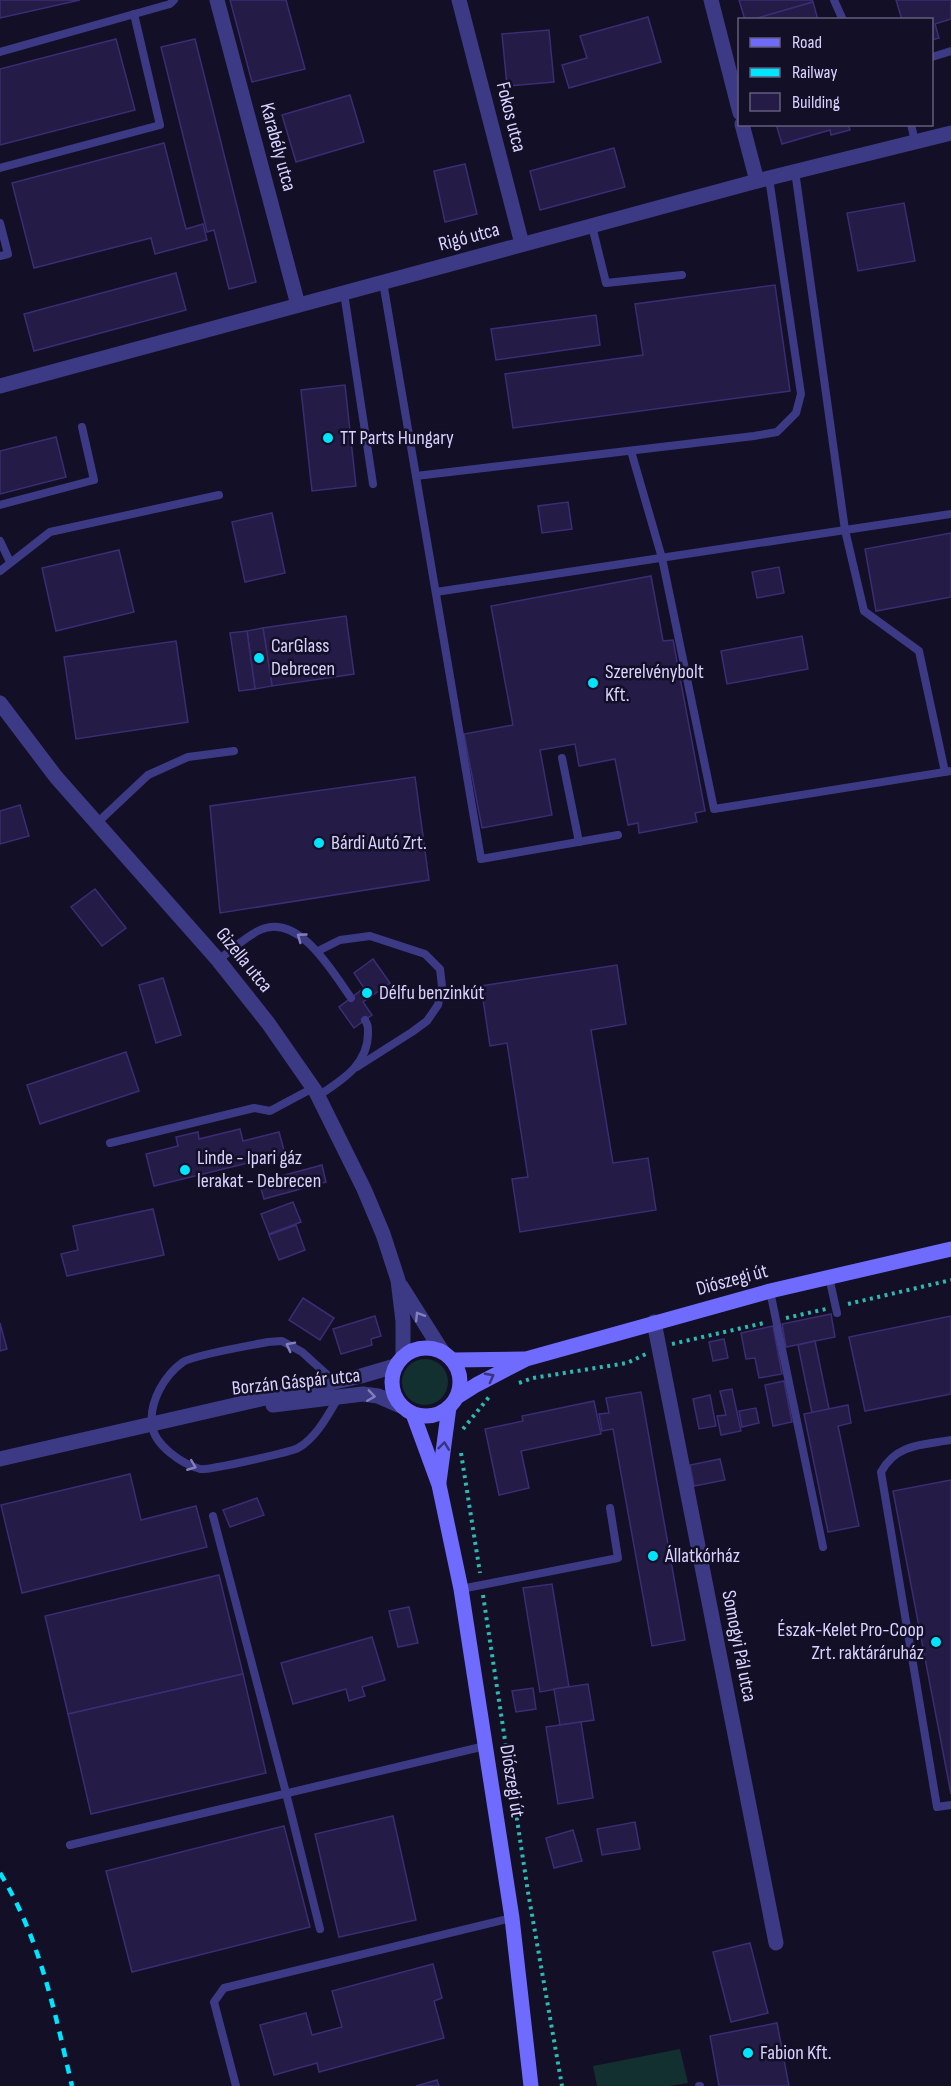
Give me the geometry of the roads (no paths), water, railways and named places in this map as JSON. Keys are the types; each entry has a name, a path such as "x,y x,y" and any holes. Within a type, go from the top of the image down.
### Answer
{"main road":[{"name":"Diószegi út","path":"439,1485 453,1402 476,1384 526,1359 770,1291 951,1249"},
{"path":"429,1347 447,1355 459,1372 460,1385 453,1402 432,1415 425,1416 407,1410 394,1394 392,1387 391,1380 399,1361 416,1348 429,1347"},
{"name":"Diószegi út","path":"447,1355 526,1359"},
{"name":"Diószegi út","path":"407,1410 439,1485 461,1589 513,1918 531,2086"}],"street":[{"name":"Karabély utca","path":"217,0 298,305"},
{"name":"Fokos utca","path":"459,0 522,244"},
{"path":"711,0 738,105"},
{"path":"743,126 763,179"},
{"name":"Rigó utca","path":"0,386 763,179 951,133"},
{"name":"Gizella utca","path":"0,704 56,777 218,960 268,1023 316,1092 364,1189 383,1234 398,1280 403,1321 399,1361"},
{"name":"Gizella utca","path":"398,1280 447,1355"},
{"name":"Somogyi Pál utca","path":"654,1322 776,1943"},
{"name":"Borzán Gáspár utca","path":"0,1459 193,1415 337,1390 399,1361"},
{"name":"Borzán Gáspár utca","path":"337,1390 378,1396 407,1410"}],"lane":[{"path":"0,52 170,4 174,0"},
{"path":"834,0 842,18"},
{"path":"0,168 160,125 134,14"},
{"path":"933,57 951,51"},
{"path":"911,126 915,142"},
{"path":"631,451 662,558 714,809 948,772 919,651 864,611 845,530 795,171"},
{"path":"416,476 777,432 796,413 801,394 763,179"},
{"path":"0,223 8,254 0,256"},
{"path":"592,226 606,283 682,275"},
{"path":"383,282 481,859 618,835"},
{"path":"344,293 373,484"},
{"path":"0,505 94,480 82,427"},
{"path":"0,571 50,532 219,495"},
{"path":"435,592 951,514"},
{"path":"0,541 10,562"},
{"path":"97,823 148,775 188,757 234,751"},
{"path":"562,758 579,842"},
{"path":"218,960 262,929 286,928 298,934 318,951 351,998"},
{"path":"110,1143 254,1108 270,1111 316,1092 357,1068 427,1021 438,1005 442,986 440,969 425,954 370,936 340,940 318,951"},
{"path":"357,1068 368,1045 368,1024 365,1020"},
{"path":"830,1277 837,1313"},
{"path":"770,1291 823,1547"},
{"path":"282,1341 302,1353 337,1390 316,1432 298,1448 203,1470 180,1461 164,1447 152,1426 154,1406 165,1379 185,1361 268,1342 282,1341"},
{"path":"951,1440 905,1448 888,1460 881,1472 937,1807 951,1805"},
{"path":"461,1589 618,1558 610,1508"},
{"path":"213,1516 320,1929"},
{"path":"69,1845 485,1746"},
{"path":"236,2086 214,2002 224,1988 513,1918"}],"railway":[{"path":"0,1873 26,1923 45,1976 72,2086"}],"place":[{"name":"TT Parts Hungary","path":"328,438"},
{"name":"CarGlass Debrecen","path":"259,658"},
{"name":"Szerelvénybolt Kft.","path":"593,683"},
{"name":"Bárdi Autó Zrt.","path":"319,843"},
{"name":"Délfu benzinkút","path":"367,993"},
{"name":"Linde - Ipari gáz lerakat - Debrecen","path":"185,1170"},
{"name":"Állatkórház","path":"653,1556"},
{"name":"Észak-Kelet Pro-Coop Zrt. raktáráruház","path":"936,1642"},
{"name":"Fabion Kft.","path":"748,2053"}]}
